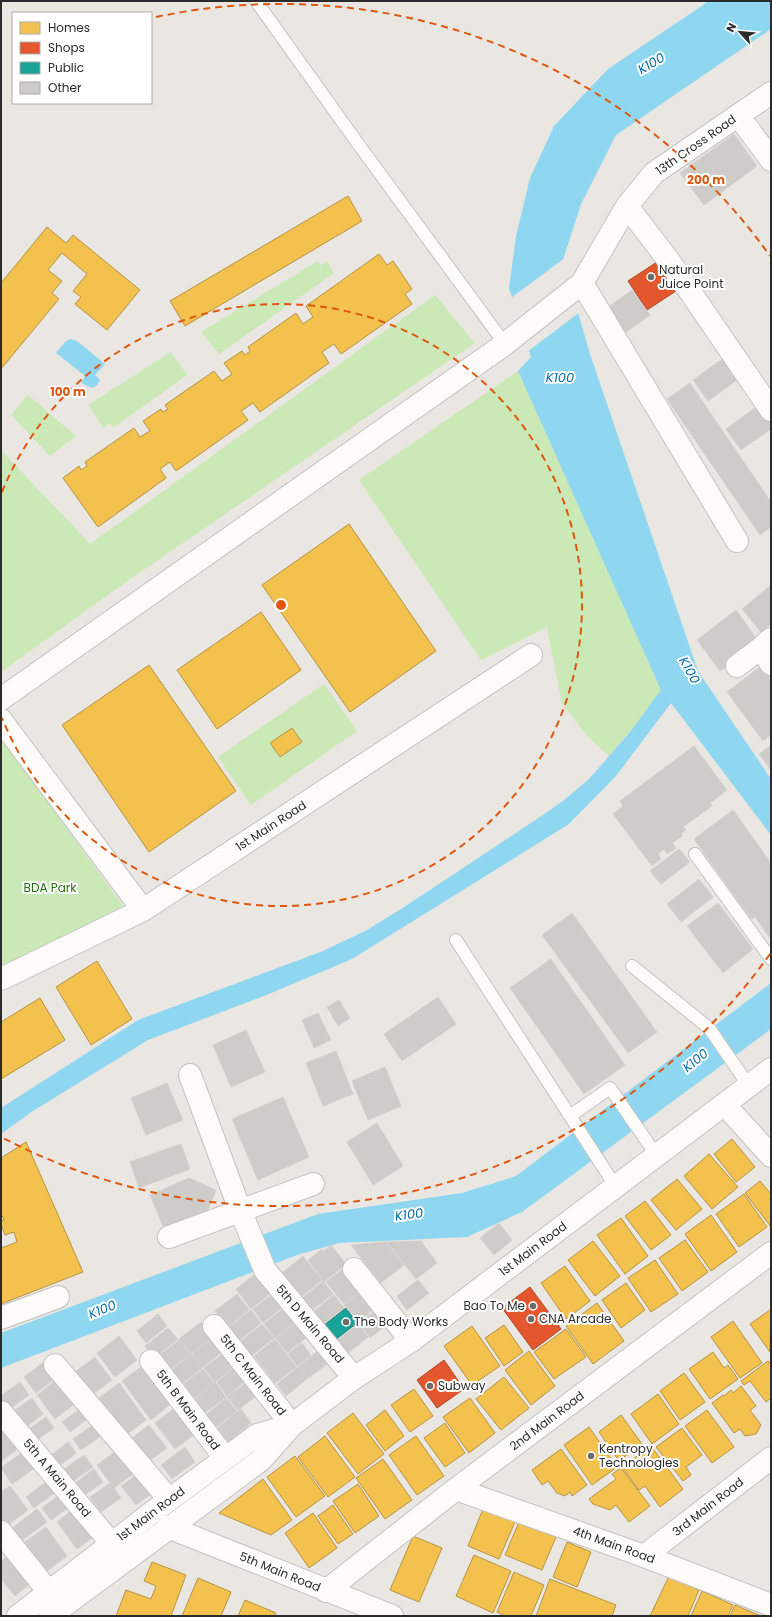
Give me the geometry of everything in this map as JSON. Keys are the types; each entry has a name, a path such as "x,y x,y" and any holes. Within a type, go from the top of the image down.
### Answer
{"street":[{"name":"13th Cross Road","path":"580,285 627,206 654,173 771,93"},
{"path":"738,115 771,160"},
{"path":"627,206 669,261 771,410"},
{"path":"3,694 513,337 580,285 737,541"},
{"path":"737,666 768,650"},
{"name":"1st Main Road","path":"1,978 143,910 531,655"},
{"path":"1,720 143,910"},
{"name":"1st Main Road","path":"50,1616 168,1527 261,1460 292,1425 354,1378 411,1341 658,1156 771,1069"},
{"name":"5th D Main Road","path":"190,1075 240,1210 265,1270 354,1378"},
{"path":"725,1105 771,1156"},
{"path":"169,1237 313,1184"},
{"name":"2nd Main Road","path":"326,1591 456,1489 771,1254"},
{"path":"354,1269 411,1341"},
{"path":"1,1318 58,1297"},
{"name":"5th C Main Road","path":"214,1326 292,1425"},
{"name":"5th B Main Road","path":"151,1361 224,1458"},
{"path":"55,1365 162,1491"},
{"name":"5th A Main Road","path":"1,1412 112,1544"},
{"name":"1st Main Road","path":"18,1616 224,1458 257,1435 292,1425"},
{"name":"3rd Main Road","path":"644,1556 771,1458"},
{"name":"4th Main Road","path":"456,1489 644,1556 771,1605"},
{"name":"5th Main Road","path":"168,1527 392,1616"},
{"path":"1,1532 49,1592"}],"lane":[{"path":"256,1 356,141 513,337"},
{"path":"695,854 771,959"},
{"path":"456,940 616,1187"},
{"path":"632,966 709,1028 749,1086"},
{"path":"570,1116 610,1088 658,1156"}],"green space":[{"path":"318,261 321,265 327,261 334,273 219,354 201,332"},
{"path":"435,295 475,343 126,582 1,672 1,450 90,544"},
{"path":"171,352 187,375 113,428 110,423 104,428 88,405"},
{"path":"518,371 662,690 643,716 609,756 589,738 562,704 547,627 481,660 359,480"},
{"path":"28,395 76,436 50,456 11,415"},
{"path":"324,684 357,731 251,805 218,757"},
{"name":"BDA Park","path":"1,738 123,906 1,968"}],"water":[{"name":"K100","path":"709,1 771,1 771,29 616,135 581,204 563,260 590,354 698,671 771,779 771,835 671,703 616,776 569,824 352,959 264,996 148,1040 33,1111 1,1134 1,1108 138,1020 323,951 367,930 534,821 563,801 589,779 630,732 661,690 518,371 531,357 509,288 516,236 530,178 554,126 608,69"},
{"path":"70,339 77,341 105,364 95,375 100,380 96,386 89,387 81,382 85,376 56,353 66,341"},
{"name":"K100","path":"771,983 771,1029 522,1212 467,1237 339,1243 297,1255 1,1368 1,1333 318,1214 462,1193 516,1176"}],"pier":[{"path":"566,257 565,260 580,312 527,352 511,298"}],"building: Homes":[{"path":"348,196 362,221 185,326 170,301"},
{"path":"47,227 66,243 73,235 140,290 107,330 75,304 81,297 73,291 87,274 62,253 48,270 62,281 52,293 59,299 1,369 1,283"},
{"path":"379,254 387,265 393,261 412,289 405,294 412,304 341,354 334,344 322,352 329,363 260,412 253,403 241,411 248,420 176,471 170,462 160,469 166,478 98,527 63,478 79,466 81,470 87,466 85,462 134,428 140,437 150,431 143,421 161,409 163,412 168,409 165,405 214,371 222,381 232,374 224,363 242,351 245,355 250,351 248,347 296,313 303,324 313,317 306,306"},
{"path":"349,524 436,651 350,712 262,585"},
{"path":"261,612 301,670 217,729 177,670"},
{"path":"149,665 236,791 149,852 62,725"},
{"path":"292,728 302,742 280,757 270,743"},
{"path":"97,961 132,1019 91,1045 56,987"},
{"path":"40,998 65,1040 1,1079 1,1022"},
{"path":"732,1139 755,1167 736,1182 714,1154"},
{"path":"26,1142 83,1272 1,1304 1,1248 17,1242 14,1232 5,1235 1,1224 1,1221 4,1220 1,1213 1,1158"},
{"path":"709,1154 738,1187 712,1209 684,1176"},
{"path":"677,1179 702,1209 676,1230 651,1200"},
{"path":"760,1181 771,1194 771,1227 745,1193"},
{"path":"744,1194 767,1227 739,1247 716,1214"},
{"path":"645,1201 671,1235 651,1250 625,1216"},
{"path":"711,1215 737,1252 711,1271 685,1234"},
{"path":"621,1218 648,1256 625,1274 597,1235"},
{"path":"685,1240 708,1272 682,1291 659,1258"},
{"path":"593,1241 620,1276 595,1296 568,1260"},
{"path":"655,1260 678,1294 651,1312 628,1278"},
{"path":"565,1266 590,1301 566,1319 541,1283"},
{"path":"626,1283 645,1310 621,1328 602,1300"},
{"path":"597,1303 624,1341 593,1364 566,1326"},
{"path":"770,1310 771,1311 770,1352 750,1324"},
{"path":"733,1321 762,1363 740,1378 711,1337"},
{"path":"504,1325 523,1352 504,1366 485,1338"},
{"path":"472,1326 500,1366 472,1385 444,1346"},
{"path":"566,1329 586,1357 554,1379 534,1352"},
{"path":"529,1351 555,1386 531,1405 505,1370"},
{"path":"713,1352 724,1368 728,1365 738,1379 710,1399 689,1369"},
{"path":"768,1361 771,1365 771,1398 766,1402 750,1381 744,1385 741,1381"},
{"path":"684,1373 705,1402 680,1420 660,1391"},
{"path":"504,1377 529,1408 501,1430 476,1399"},
{"path":"741,1386 756,1406 750,1410 761,1425 756,1434 745,1436 740,1429 734,1433 712,1403 731,1390 733,1393"},
{"path":"414,1389 433,1416 410,1432 391,1405"},
{"path":"658,1394 679,1424 652,1444 631,1414"},
{"path":"470,1398 495,1433 469,1453 443,1417"},
{"path":"385,1410 404,1436 385,1451 366,1425"},
{"path":"707,1410 734,1447 712,1463 685,1426"},
{"path":"353,1413 384,1454 358,1474 327,1433"},
{"path":"621,1415 642,1444 619,1461 599,1432"},
{"path":"445,1423 465,1453 445,1467 424,1438"},
{"name":"Kentropy Technologies","path":"589,1427 617,1467 592,1485 564,1445"},
{"path":"682,1428 702,1455 686,1467 691,1475 683,1481 656,1447"},
{"path":"325,1436 355,1477 328,1497 298,1457"},
{"path":"416,1436 444,1476 417,1495 389,1455"},
{"path":"651,1446 683,1489 660,1507 645,1486 639,1490 622,1467"},
{"path":"561,1449 587,1485 572,1496 570,1492 565,1496 557,1493 548,1481 542,1485 532,1470"},
{"path":"295,1456 325,1496 296,1517 267,1477"},
{"path":"383,1459 412,1500 385,1519 356,1478"},
{"path":"621,1468 650,1506 629,1522 616,1505 610,1510 593,1504 589,1499 616,1479 612,1474"},
{"path":"263,1479 292,1520 271,1535 219,1513"},
{"path":"358,1484 379,1516 355,1533 333,1501"},
{"path":"333,1505 353,1534 338,1544 318,1516"},
{"path":"483,1509 515,1522 499,1559 468,1546"},
{"path":"313,1513 337,1548 309,1568 285,1533"},
{"path":"519,1522 556,1537 542,1570 505,1555"},
{"path":"413,1536 442,1548 419,1602 390,1590"},
{"path":"567,1542 591,1552 577,1587 553,1577"},
{"path":"474,1555 511,1571 493,1613 456,1596"},
{"path":"152,1562 186,1575 171,1616 116,1616 126,1590 151,1599 156,1586 144,1581"},
{"path":"514,1572 544,1585 531,1616 505,1616 497,1612"},
{"path":"669,1576 699,1590 688,1616 650,1616"},
{"path":"198,1578 231,1592 221,1616 182,1616"},
{"path":"550,1579 616,1605 612,1616 536,1616"},
{"path":"702,1591 733,1605 728,1616 691,1616"},
{"path":"245,1600 276,1613 274,1616 238,1616"},
{"path":"735,1605 761,1616 730,1616"}],"building: Shops":[{"path":"663,258 682,287 647,310 628,281"},
{"name":"CNA Arcade","path":"530,1287 561,1329 533,1350 502,1308"},
{"path":"444,1360 464,1389 437,1408 417,1380"}],"building: Public":[{"path":"346,1308 357,1323 335,1340 323,1326"}],"building: Other":[{"path":"734,134 757,166 704,205 680,173"},
{"path":"632,290 650,315 625,333 607,308"},
{"path":"725,357 740,378 708,401 693,380"},
{"path":"690,383 771,502 771,527 760,535 667,399"},
{"path":"759,405 771,421 771,429 741,450 726,429"},
{"path":"771,585 771,624 761,632 742,609"},
{"path":"736,610 759,642 720,671 697,640"},
{"path":"765,663 771,671 771,735 763,741 727,692"},
{"path":"771,745 771,770 759,754"},
{"path":"694,746 727,790 710,803 712,806 683,827 686,830 681,834 682,836 672,843 676,848 667,854 664,849 658,854 661,859 652,866 613,814 623,806 620,801"},
{"path":"733,810 771,863 770,938 755,917 751,919 694,839"},
{"path":"679,849 690,862 661,884 650,871"},
{"path":"699,879 713,897 681,922 667,904"},
{"path":"718,903 753,949 723,973 687,926"},
{"path":"572,913 657,1032 628,1053 542,935"},
{"path":"551,959 625,1065 584,1094 510,988"},
{"path":"438,997 456,1024 402,1061 384,1034"},
{"path":"339,1000 350,1018 338,1026 327,1007"},
{"path":"318,1013 331,1040 314,1048 302,1020"},
{"path":"246,1030 265,1072 231,1087 213,1045"},
{"path":"336,1051 353,1094 323,1106 306,1063"},
{"path":"385,1067 401,1106 368,1120 352,1081"},
{"path":"167,1083 183,1120 146,1135 131,1098"},
{"path":"283,1097 309,1157 258,1180 232,1119"},
{"path":"377,1123 403,1166 373,1185 347,1142"},
{"path":"181,1144 190,1169 139,1188 130,1162"},
{"path":"189,1178 216,1190 205,1217 166,1233 150,1195"},
{"path":"499,1223 512,1240 494,1255 480,1238"},
{"path":"421,1241 437,1263 416,1279 387,1242"},
{"path":"386,1242 404,1265 381,1283 351,1245"},
{"path":"331,1245 346,1264 324,1282 308,1260 322,1249 323,1252"},
{"path":"303,1256 322,1280 301,1297 282,1273"},
{"path":"346,1266 364,1288 344,1304 326,1282"},
{"path":"258,1272 273,1291 251,1309 236,1289"},
{"path":"418,1280 429,1293 407,1310 397,1296"},
{"path":"323,1281 333,1294 311,1311 301,1299"},
{"path":"364,1289 378,1306 358,1322 344,1305"},
{"path":"275,1292 285,1305 263,1323 253,1309"},
{"path":"237,1294 249,1310 228,1327 215,1311"},
{"path":"334,1295 344,1308 323,1325 313,1312"},
{"path":"286,1306 297,1321 275,1338 264,1324"},
{"path":"380,1307 391,1321 370,1338 359,1323"},
{"path":"251,1310 261,1323 239,1341 228,1328"},
{"path":"158,1314 167,1326 146,1343 137,1331"},
{"path":"299,1320 311,1334 287,1353 276,1338"},
{"path":"201,1322 213,1337 191,1354 179,1339"},
{"path":"262,1324 274,1338 251,1356 240,1342"},
{"path":"358,1324 368,1337 347,1354 336,1341"},
{"path":"168,1328 178,1339 154,1358 145,1346"},
{"path":"119,1336 137,1360 115,1377 97,1353"},
{"path":"214,1337 224,1350 202,1368 192,1354"},
{"path":"275,1339 296,1367 275,1383 254,1356"},
{"path":"179,1340 190,1354 168,1371 157,1357"},
{"path":"302,1343 311,1355 297,1366 288,1354"},
{"path":"319,1350 328,1363 309,1378 299,1366"},
{"path":"226,1351 236,1365 215,1382 204,1368"},
{"path":"191,1354 202,1368 180,1385 169,1372"},
{"path":"95,1357 112,1380 88,1398 71,1375"},
{"path":"44,1362 56,1378 36,1393 24,1377"},
{"path":"145,1364 173,1402 151,1420 122,1381"},
{"path":"237,1365 248,1379 227,1396 217,1382"},
{"path":"299,1366 308,1378 286,1396 277,1384"},
{"path":"203,1369 214,1383 192,1400 181,1386"},
{"path":"60,1377 78,1401 55,1419 37,1395"},
{"path":"250,1380 260,1393 238,1410 227,1397"},
{"path":"20,1382 29,1395 7,1411 1,1402 1,1396"},
{"path":"215,1382 226,1397 203,1414 193,1401"},
{"path":"119,1383 146,1420 126,1435 99,1398"},
{"path":"32,1398 43,1414 24,1429 12,1412"},
{"path":"226,1398 237,1411 216,1427 206,1415"},
{"path":"84,1406 91,1416 70,1432 62,1422"},
{"path":"176,1407 195,1434 175,1449 155,1423"},
{"path":"241,1409 251,1423 227,1442 217,1428"},
{"path":"46,1417 54,1428 34,1442 26,1431"},
{"path":"100,1420 108,1431 81,1450 73,1439"},
{"path":"1,1425 18,1449 1,1461"},
{"path":"149,1425 167,1448 149,1461 132,1438"},
{"path":"68,1442 76,1453 58,1467 50,1456"},
{"path":"185,1447 195,1462 172,1479 161,1465"},
{"path":"120,1448 137,1471 114,1488 97,1465"},
{"path":"24,1451 36,1467 12,1484 1,1468"},
{"path":"84,1455 93,1467 72,1482 63,1470"},
{"path":"94,1469 103,1482 84,1496 75,1483"},
{"path":"143,1470 158,1489 136,1505 121,1486"},
{"path":"53,1477 61,1488 34,1508 26,1497"},
{"path":"110,1483 121,1498 101,1512 90,1497"},
{"path":"10,1486 28,1510 3,1529 1,1527 1,1492"},
{"path":"62,1493 71,1506 51,1520 42,1508"},
{"path":"75,1508 96,1535 77,1549 57,1522"},
{"path":"37,1509 47,1522 21,1541 12,1528"},
{"path":"46,1527 67,1556 47,1571 25,1542"},
{"path":"10,1554 32,1582 15,1596 1,1579 1,1561"}],"place":[{"name":"Natural Juice Point","path":"651,277"},
{"name":"Bao To Me","path":"533,1306"},
{"name":"CNA Arcade","path":"531,1319"},
{"name":"The Body Works","path":"346,1322"},
{"name":"Subway","path":"430,1386"},
{"name":"Kentropy Technologies","path":"591,1456"}]}
